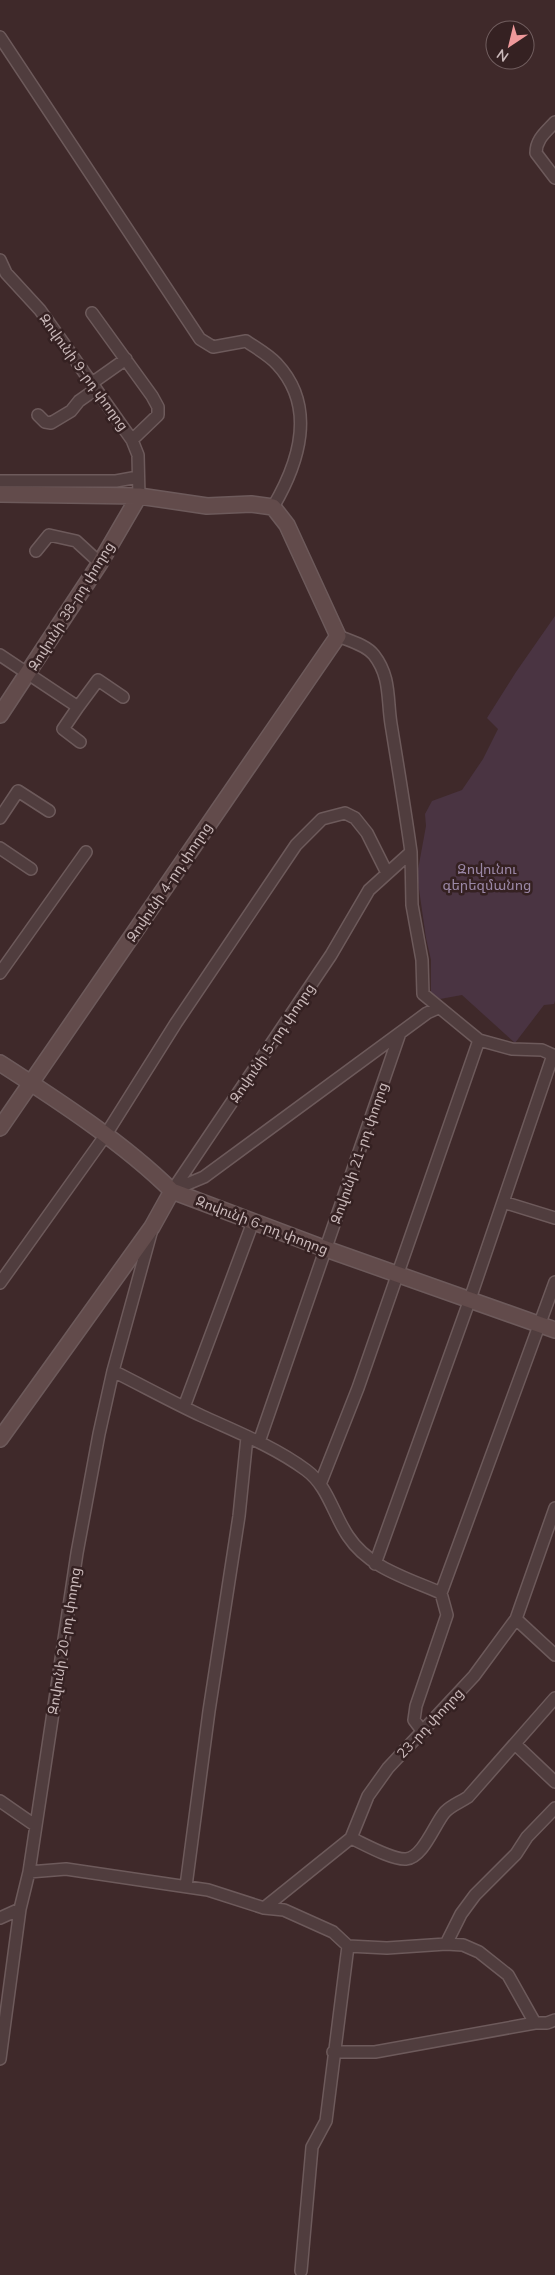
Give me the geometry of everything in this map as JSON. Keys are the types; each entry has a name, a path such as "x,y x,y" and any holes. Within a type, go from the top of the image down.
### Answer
{"street":[{"path":"0,37 200,339 214,347 246,341 277,364 295,391 301,425 295,463 273,507"},
{"path":"555,122 536,144 536,153 555,178"},
{"name":"Զովունի 9-րդ փողոց","path":"0,260 6,273 40,310 132,440 138,455 139,496"},
{"path":"92,313 158,407 158,415 132,440"},
{"path":"38,415 45,422 51,423 71,411 94,386 126,359"},
{"path":"0,481 116,481 138,477"},
{"path":"0,494 139,496 207,506 251,504 273,507 287,525 338,636 364,647 374,654 386,676 390,721 411,852 412,905 422,960 423,994 479,1040 512,1048 542,1050 554,1056 470,1300 375,1564"},
{"name":"Զովունի 38-րդ փողոց","path":"0,715 100,563 139,496"},
{"path":"36,551 49,535 76,541 100,563"},
{"name":"Զովունի 4-րդ փողոց","path":"0,1128 338,636"},
{"path":"0,655 78,707"},
{"path":"80,742 63,729 98,680 123,697"},
{"path":"1,815 18,791 49,811"},
{"path":"0,1283 106,1136 176,1023 296,845 322,819 345,814 355,818 367,833 387,873"},
{"path":"0,848 31,869"},
{"path":"0,974 86,852"},
{"name":"Զովունի 5-րդ փողոց","path":"0,1439 152,1227 172,1191 331,954 369,890 411,852"},
{"path":"172,1191 204,1177 426,1013 438,1008"},
{"name":"Զովունի 21-րդ փողոց","path":"259,1442 400,1033"},
{"path":"321,1482 358,1388 479,1040"},
{"name":"Զովունի 6-րդ փողոց","path":"0,1063 106,1136 155,1174 172,1191 326,1249 555,1330"},
{"path":"503,1202 555,1218"},
{"path":"184,1407 253,1222"},
{"name":"Զովունի 20-րդ փողոց","path":"0,2059 20,1909 29,1872 77,1553 113,1371 152,1227"},
{"path":"423,1732 414,1720 416,1706 447,1615 441,1593 555,1282"},
{"path":"113,1371 259,1442 306,1469 321,1482 348,1537 375,1564 441,1593"},
{"path":"186,1886 211,1691 239,1516 247,1437"},
{"name":"23-րդ փողոց","path":"264,1908 351,1838 368,1796 388,1768 474,1676 516,1619 555,1508"},
{"path":"516,1619 555,1655"},
{"path":"351,1838 394,1857 406,1859 413,1856 429,1839 444,1813 455,1803 468,1798 555,1698"},
{"path":"515,1744 555,1782"},
{"path":"0,1801 36,1826"},
{"path":"446,1944 460,1914 475,1895 516,1854 526,1837 555,1808"},
{"path":"29,1872 66,1869 208,1890 264,1908 284,1910 333,1932 348,1946 388,1948 446,1944 462,1945 479,1952 508,1975 536,2023"},
{"path":"0,1918 20,1909"},
{"path":"301,2271 309,2165 312,2147 326,2121 348,1946"},
{"path":"334,2052 375,2052 536,2023 547,2023 555,2020"}],"green space":[{"name":"Զովունու գերեզմանոց","path":"555,616 555,1001 554,1004 544,1005 515,1043 462,995 440,999 431,993 431,960 417,875 426,826 425,814 432,801 462,790 483,759 498,729 487,718"}]}
